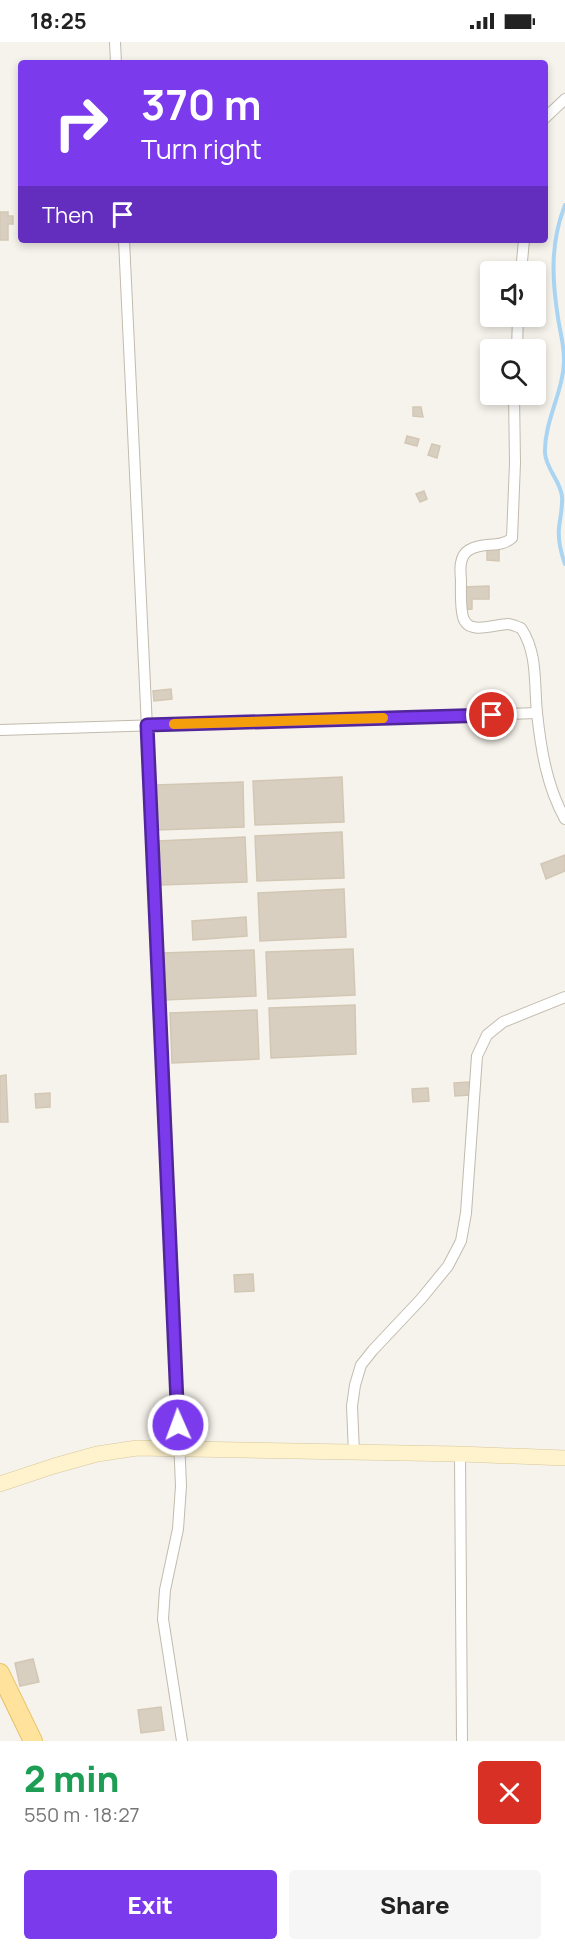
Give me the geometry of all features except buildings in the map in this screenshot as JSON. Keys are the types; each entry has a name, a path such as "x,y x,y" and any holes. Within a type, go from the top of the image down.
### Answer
{"main road":[{"path":"0,1673 33,1741"}],"street":[{"path":"115,42 116,60"},
{"path":"548,115 565,99"},
{"path":"124,243 181,1486 177,1529 165,1590 163,1619 182,1741"},
{"path":"522,261 524,243"},
{"path":"514,405 512,538 505,544 484,544 467,551 462,559 460,571 463,618 469,625 481,628 509,624 521,628 530,640 537,713 548,780 565,819"},
{"path":"0,730 537,713"},
{"path":"354,1453 352,1406 355,1385 362,1365 373,1350 422,1299 448,1266 461,1241 466,1213 477,1056 487,1035 503,1022 565,997"},
{"path":"0,1484 97,1454 137,1448 565,1458"},
{"path":"460,1454 462,1741"}],"waterway":[{"path":"565,205 557,233 554,261 556,304 564,354 563,371 548,429 545,453 562,496 559,537 565,564"}],"slow traffic":[{"path":"174,724 383,718"}],"route":[{"path":"178,1425 147,725 492,715"}]}
